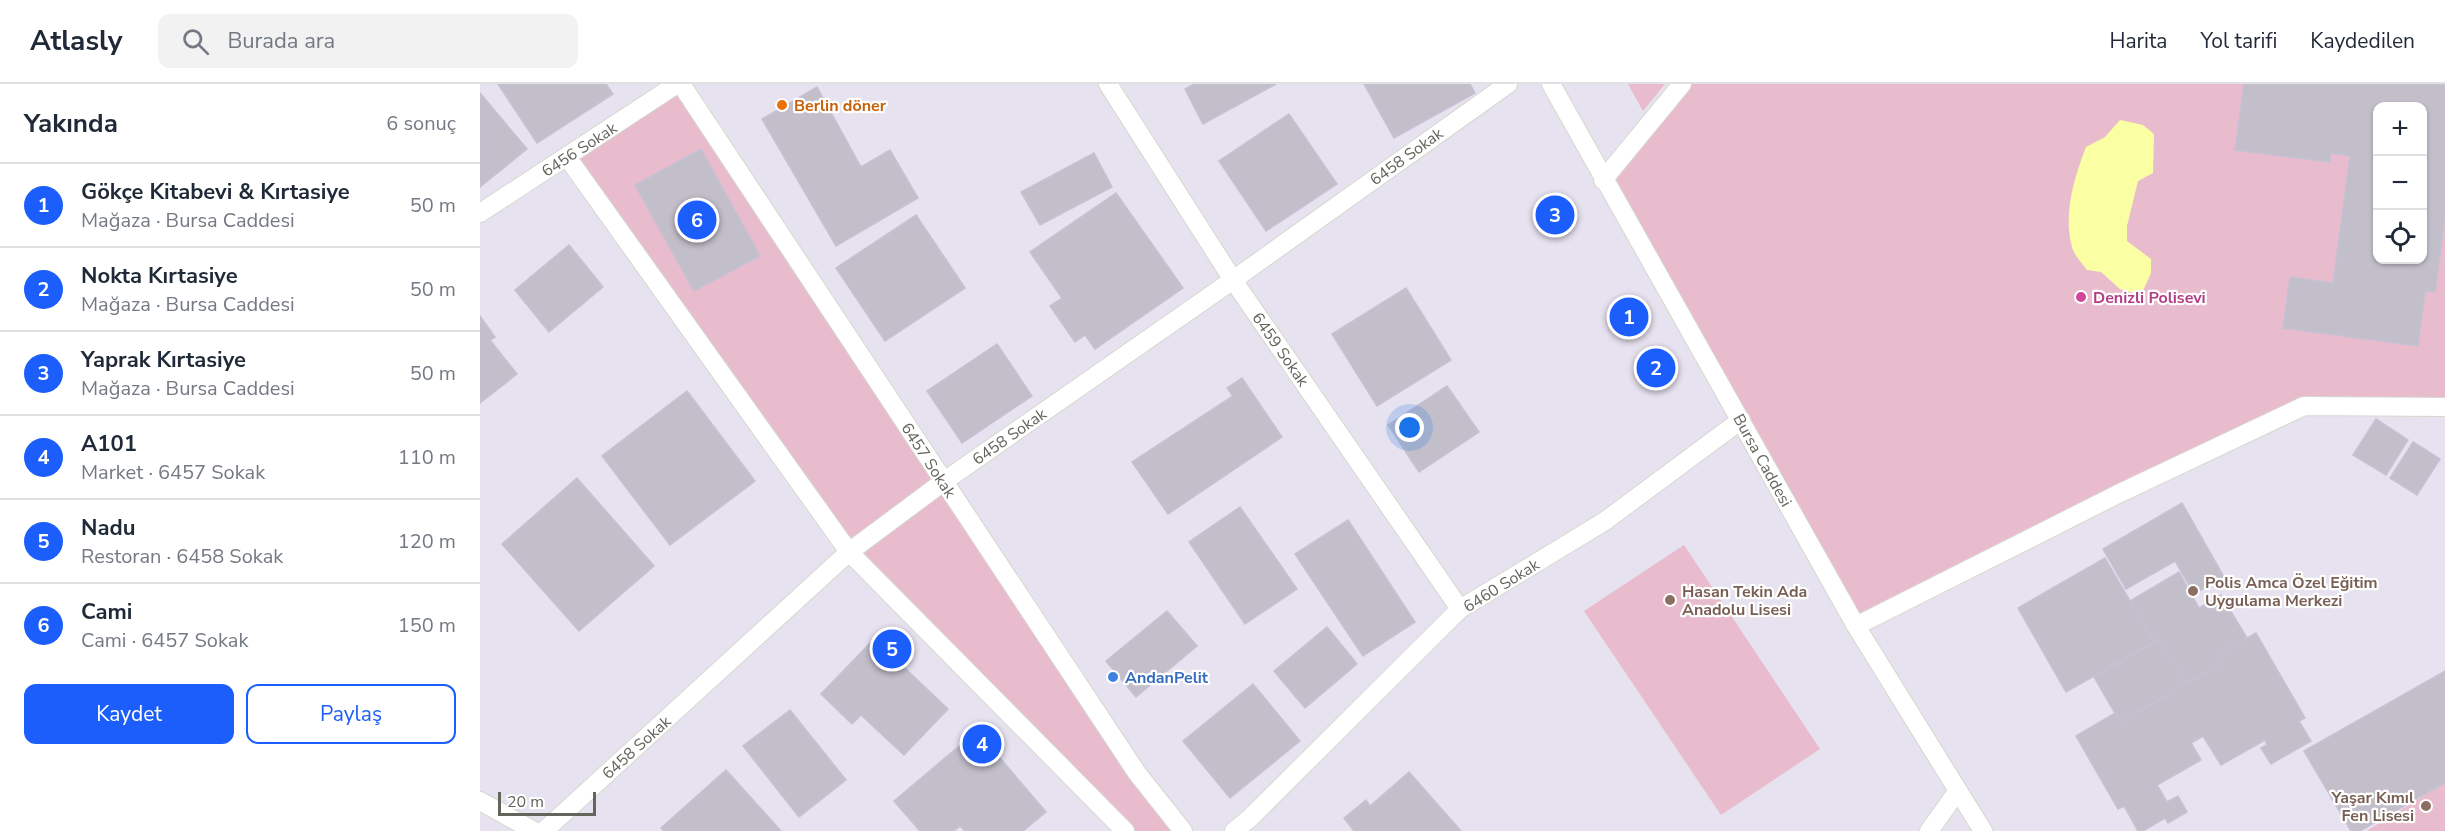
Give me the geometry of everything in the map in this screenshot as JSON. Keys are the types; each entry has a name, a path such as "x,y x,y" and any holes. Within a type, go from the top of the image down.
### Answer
{"street":[{"name":"6456 Sokak","path":"480,213 679,84"},
{"name":"6457 Sokak","path":"679,84 1137,773 1183,831"},
{"name":"6459 Sokak","path":"1108,84 1233,280 1460,609"},
{"name":"6458 Sokak","path":"544,831 849,552 943,482 1233,280 1508,84"},
{"name":"Bursa Caddesi","path":"1551,84 1856,626 1983,831"},
{"path":"1604,180 1682,84"},
{"path":"567,157 849,552 1125,831"},
{"path":"1856,626 2118,494 2304,406 2445,407"},
{"name":"6460 Sokak","path":"1234,831 1256,825 1460,609 1605,521 1741,420"},
{"path":"1929,831 1957,792"},
{"path":"480,801 534,831"}],"shaded area":[{"path":"677,84 1185,831 1126,831 849,552 567,157"},
{"path":"1628,84 1665,84 1643,111"},
{"path":"1689,84 2445,84 2445,407 2304,406 1856,626 1603,180"},
{"path":"2120,120 2143,125 2154,134 2153,173 2138,181 2127,226 2127,241 2151,259 2151,273 2141,295 2120,289 2101,272 2087,270 2073,250 2070,234 2071,196 2086,147 2105,137"},
{"path":"1684,545 1820,749 1721,815 1584,611"},
{"name":"Yaşar Kımıl Fen Lisesi","path":"2445,783 2445,831 2368,830"}],"building":[{"path":"498,84 606,84 613,94 537,143"},
{"path":"1194,84 1276,84 1203,124 1185,89"},
{"path":"1364,84 1470,84 1475,93 1394,138"},
{"path":"2244,84 2445,84 2445,218 2435,292 2425,291 2418,346 2283,328 2290,277 2333,283 2350,156 2331,153 2330,162 2235,150"},
{"path":"817,87 861,167 890,150 918,198 836,246 762,119"},
{"path":"480,93 527,149 480,187"},
{"path":"1289,114 1337,184 1266,231 1219,161"},
{"path":"701,149 760,256 694,291 635,185"},
{"path":"1094,153 1112,187 1040,225 1021,192"},
{"path":"1116,193 1183,288 1095,349 1085,335 1075,342 1050,306 1062,298 1030,252"},
{"path":"916,215 965,288 885,341 836,268"},
{"path":"569,245 603,287 549,332 515,290"},
{"path":"1406,288 1451,360 1377,406 1332,334"},
{"path":"480,316 495,337 490,340 517,374 480,403"},
{"path":"997,344 1032,396 962,443 927,391"},
{"path":"1242,378 1282,437 1168,514 1132,462 1233,396 1227,388"},
{"path":"1447,386 1479,432 1419,472 1388,425"},
{"path":"687,391 755,481 670,545 602,456"},
{"path":"2376,419 2408,440 2386,475 2353,455"},
{"path":"2413,442 2440,459 2417,495 2390,478"},
{"path":"577,478 654,566 579,631 502,544"},
{"path":"2182,503 2224,577 2194,594 2175,561 2126,589 2103,549"},
{"path":"1240,507 1297,589 1245,624 1189,542"},
{"path":"1348,520 1415,622 1363,656 1295,554"},
{"path":"2105,558 2154,642 2066,692 2018,608"},
{"path":"2179,572 2199,608 2221,595 2247,638 2216,655 2221,664 2186,684 2160,639 2154,642 2130,601"},
{"path":"1167,611 1197,646 1136,697 1106,661"},
{"path":"1327,627 1357,664 1305,708 1274,671"},
{"path":"2256,633 2305,718 2299,721 2311,741 2271,764 2261,748 2267,745 2265,740 2221,765 2203,736 2191,743 2201,760 2157,785 2167,802 2178,796 2187,812 2168,823 2165,818 2143,831 2138,831 2124,806 2118,809 2076,736 2115,713 2120,722 2221,664 2216,655"},
{"path":"874,639 948,709 904,755 861,715 852,724 821,694"},
{"path":"2160,639 2186,684 2120,722 2094,677"},
{"path":"2445,671 2445,783 2360,831 2351,831 2304,751"},
{"path":"1253,684 1300,741 1230,798 1183,741"},
{"path":"790,710 846,780 799,817 743,746"},
{"path":"977,731 1046,812 1023,831 965,831 960,826 954,831 920,831 894,801"},
{"path":"726,770 781,831 664,831 661,828"},
{"path":"1409,772 1461,831 1354,831 1344,818 1366,800 1370,806"}],"place":[{"name":"Berlin döner","path":"782,105"},
{"name":"Yaprak Kırtasiye","path":"1555,215"},
{"name":"Cami","path":"697,220"},
{"name":"Denizli Polisevi","path":"2081,297"},
{"name":"Gökçe Kitabevi & Kırtasiye","path":"1629,317"},
{"name":"Nokta Kırtasiye","path":"1656,368"},
{"name":"Polis Amca Özel Eğitim Uygulama Merkezi","path":"2193,591"},
{"name":"Hasan Tekin Ada Anadolu Lisesi","path":"1670,600"},
{"name":"Nadu","path":"892,649"},
{"name":"AndanPelit","path":"1113,677"},
{"name":"A101","path":"982,744"},
{"name":"Yaşar Kımıl Fen Lisesi","path":"2426,806"}]}
